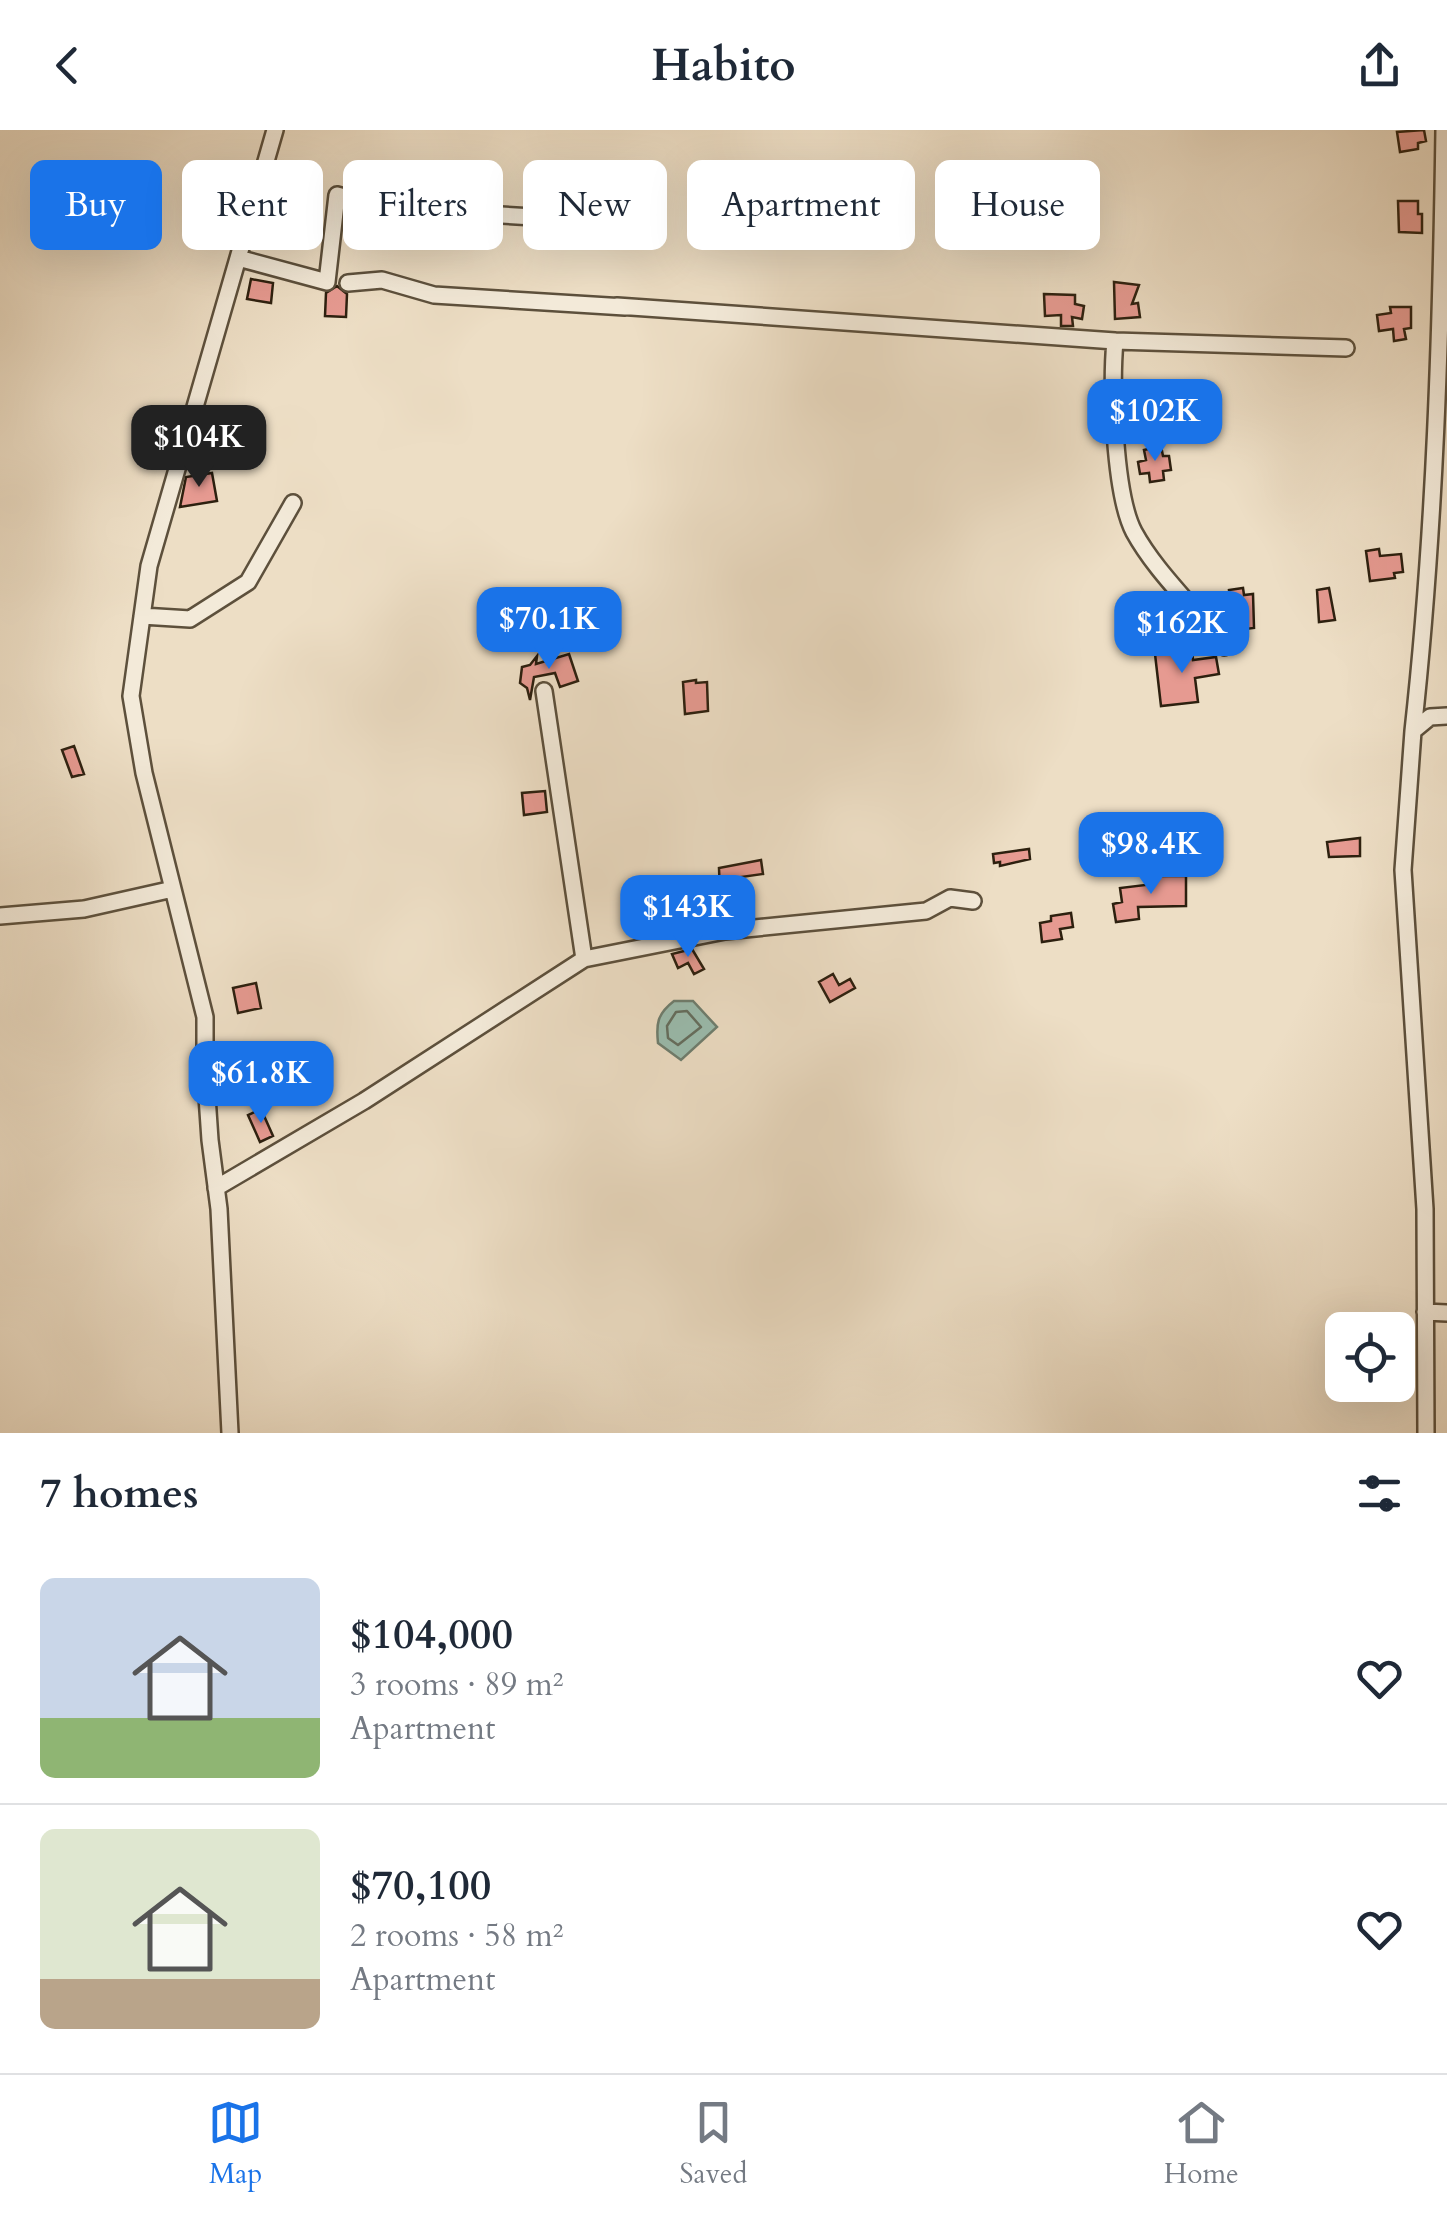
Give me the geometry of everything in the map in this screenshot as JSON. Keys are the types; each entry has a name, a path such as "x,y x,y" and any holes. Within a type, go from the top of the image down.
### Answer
{"street":[{"path":"230,1433 216,1188 208,1122 205,1016 144,773 131,696 149,566 275,130"},
{"path":"1426,1433 1425,1209 1403,870 1424,632 1441,350 1444,130"},
{"path":"238,258 326,282 338,195 385,208 523,216"},
{"path":"348,283 382,280 434,295 634,307"},
{"path":"617,306 1115,341 1346,348"},
{"path":"1115,341 1120,488 1133,530 1224,647"},
{"path":"142,616 190,620 248,582 293,503"},
{"path":"544,691 584,959"},
{"path":"1413,732 1430,717 1447,716"},
{"path":"0,916 84,909 173,889"},
{"path":"216,1188 364,1100 584,959 725,931 926,911 950,898 973,901"},
{"path":"1425,1312 1447,1314"}],"water":[{"path":"674,1001 693,1001 717,1027 681,1060 658,1043 659,1020"}],"building":[{"path":"1424,130 1426,141 1418,143 1418,149 1400,152 1397,132"},
{"path":"1398,201 1418,201 1422,233 1399,232"},
{"path":"251,279 273,283 271,303 247,299"},
{"path":"1114,282 1139,285 1132,304 1138,303 1140,317 1115,319"},
{"path":"337,286 347,294 346,317 325,316 326,293"},
{"path":"1044,294 1075,295 1075,304 1084,306 1082,319 1072,317 1073,326 1061,326 1061,315 1045,316"},
{"path":"1390,307 1411,307 1411,328 1404,329 1406,339 1394,341 1393,329 1379,331 1377,315 1391,313"},
{"path":"1161,446 1163,456 1169,456 1171,470 1163,471 1164,480 1150,482 1149,473 1140,474 1138,462 1146,460 1144,450"},
{"path":"212,473 217,501 180,507 186,477"},
{"path":"1379,549 1380,556 1401,554 1403,572 1394,573 1395,578 1370,581 1366,551"},
{"path":"1243,588 1244,595 1253,594 1254,628 1237,630 1232,609 1211,612 1206,603 1230,599 1229,590"},
{"path":"1329,588 1335,620 1319,622 1317,590"},
{"path":"1192,650 1193,660 1216,657 1219,674 1195,678 1198,702 1161,706 1155,654"},
{"path":"569,654 578,681 560,687 555,673 534,677 530,700 527,688 520,683 522,667 530,665 537,656 536,664"},
{"path":"683,682 707,682 708,711 685,714"},
{"path":"74,746 84,774 72,777 62,750"},
{"path":"545,791 547,812 524,815 522,793"},
{"path":"1360,838 1360,856 1329,857 1327,842"},
{"path":"1029,849 1030,859 1000,866 1000,862 994,863 993,854"},
{"path":"761,860 763,874 734,878 736,891 720,894 719,868"},
{"path":"1154,876 1186,876 1186,906 1138,907 1139,919 1116,922 1113,904 1122,902 1120,888 1154,884"},
{"path":"1071,913 1073,927 1060,929 1062,939 1042,942 1040,923 1051,921 1051,916"},
{"path":"692,949 704,969 694,974 688,963 678,968 672,954"},
{"path":"833,974 839,985 850,979 855,988 830,1002 819,982"},
{"path":"256,983 261,1008 238,1013 233,988"},
{"path":"261,1109 273,1136 260,1142 248,1115"}]}
